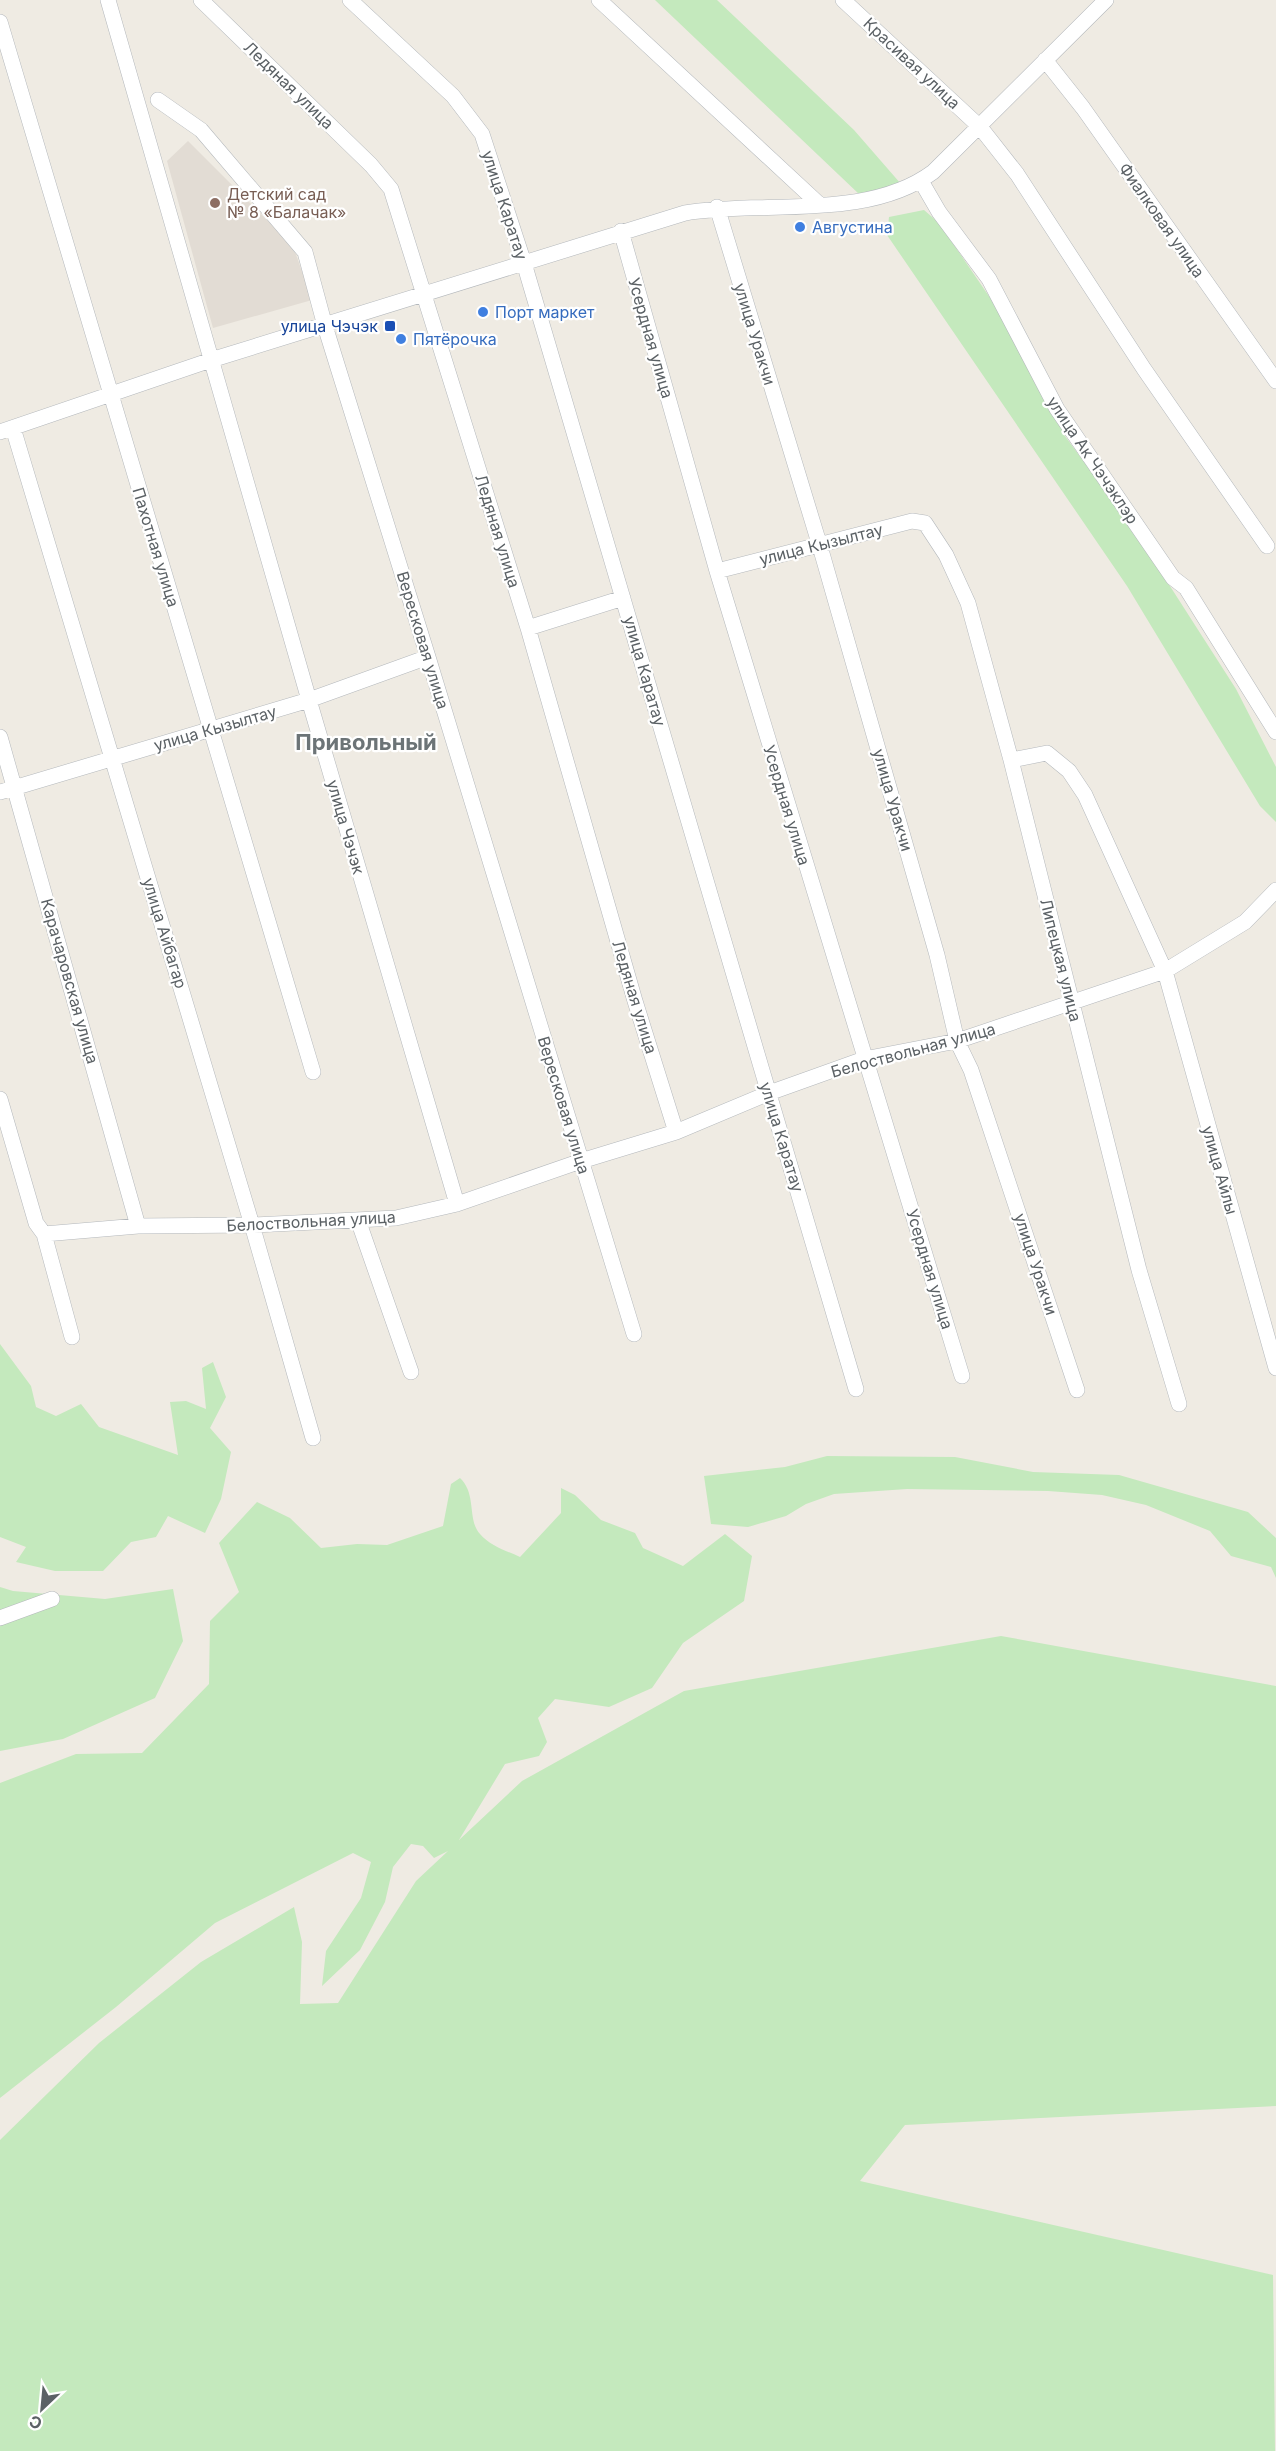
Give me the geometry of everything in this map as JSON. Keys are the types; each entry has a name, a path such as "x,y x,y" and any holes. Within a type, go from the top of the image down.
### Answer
{"street":[{"name":"улица Чэчэк","path":"108,0 309,700 458,1204"},
{"name":"Ледяная улица","path":"201,0 371,165 391,189 528,628 634,1001 676,1132"},
{"name":"улица Каратау","path":"350,0 453,96 482,134 524,263 856,1389"},
{"path":"599,0 819,204"},
{"name":"Красивая улица","path":"843,0 980,127"},
{"path":"7,430 211,360 426,296 621,231 685,213 717,207 819,204 871,199 909,188 921,182 980,127 1096,3"},
{"name":"Пахотная улица","path":"0,22 313,1072"},
{"name":"Фиалковая улица","path":"1045,60 1083,108 1276,381"},
{"name":"Вересковая улица","path":"158,100 201,130 305,252 325,326 634,1334"},
{"path":"980,127 1017,174 1143,369 1267,546"},
{"name":"улица Ак Чэчэклэр","path":"921,182 939,212 989,279 1057,409 1173,578 1186,588 1276,732"},
{"name":"улица Уракчи","path":"717,207 819,543 937,955 957,1041 971,1070 1077,1390"},
{"name":"Усердная улица","path":"621,231 717,571 962,1376"},
{"name":"улица Айбагар","path":"7,430 112,757 313,1438"},
{"name":"улица Кызылтау","path":"717,571 912,521 925,523"},
{"name":"Липецкая улица","path":"925,523 946,555 968,603 1011,760 1139,1270 1179,1404"},
{"path":"528,628 623,598"},
{"name":"улица Кызылтау","path":"0,792 309,700 428,657"},
{"name":"Карачаровская улица","path":"0,737 138,1226"},
{"name":"улица Айлы","path":"1011,760 1047,753 1069,771 1102,831 1165,971 1276,1368"},
{"name":"Белоствольная улица","path":"44,1234 138,1226 252,1225 396,1218 458,1204 581,1161 676,1132 769,1093 864,1059 957,1041 1165,971 1245,922 1276,890"},
{"path":"0,1099 36,1223 44,1234 72,1337"},
{"path":"358,1220 411,1372"},
{"path":"0,1618 52,1599"}],"shaded area":[{"name":"Детский сад № 8 «Балачак»","path":"188,141 293,246 312,300 213,328 167,161"}],"green space":[{"path":"655,0 717,0 854,130 901,184 860,195"},
{"path":"924,210 939,223 1012,330 1065,436 1134,530 1236,689 1276,767 1276,822 1260,806 1127,586 887,235 889,217"},
{"path":"0,1344 31,1386 36,1407 56,1416 81,1404 99,1427 178,1455 170,1402 186,1401 206,1409 202,1368 213,1362 226,1397 210,1428 231,1452 221,1499 205,1533 168,1516 156,1537 131,1542 103,1571 55,1571 16,1562 26,1547 0,1537"},
{"path":"827,1456 955,1457 1033,1472 1119,1475 1248,1512 1276,1538 1276,1578 1271,1567 1231,1556 1210,1531 1146,1505 1102,1495 1048,1491 907,1489 834,1494 806,1504 786,1516 748,1527 711,1524 704,1476 785,1467"},
{"path":"460,1478 468,1492 474,1522 480,1534 494,1545 520,1557 561,1513 561,1488 575,1495 601,1520 635,1533 643,1548 683,1566 725,1534 752,1556 744,1601 683,1643 652,1688 609,1707 555,1699 538,1718 547,1742 539,1756 505,1764 459,1840 522,1781 684,1691 1001,1636 1276,1686 1276,2106 905,2125 860,2181 1273,2275 1275,2451 0,2451 0,2140 99,2043 201,1962 294,1907 302,1942 300,2004 338,2003 416,1881 448,1851 434,1858 423,1846 411,1844 393,1867 385,1902 360,1950 322,1986 326,1951 361,1898 371,1862 353,1853 215,1923 116,2007 0,2098 0,1783 76,1754 142,1753 209,1684 210,1621 239,1592 219,1543 257,1502 290,1518 321,1548 357,1544 387,1545 443,1526 451,1484"},
{"path":"0,1587 13,1591 105,1599 173,1589 183,1641 155,1698 63,1739 0,1751"}],"place":[{"name":"Детский сад № 8 «Балачак»","path":"215,203"},
{"name":"Августина","path":"800,227"},
{"name":"Порт маркет","path":"483,312"},
{"name":"улица Чэчэк","path":"390,326"},
{"name":"Пятёрочка","path":"401,339"}],"district":[{"name":"Привольный","path":"366,742"}]}
